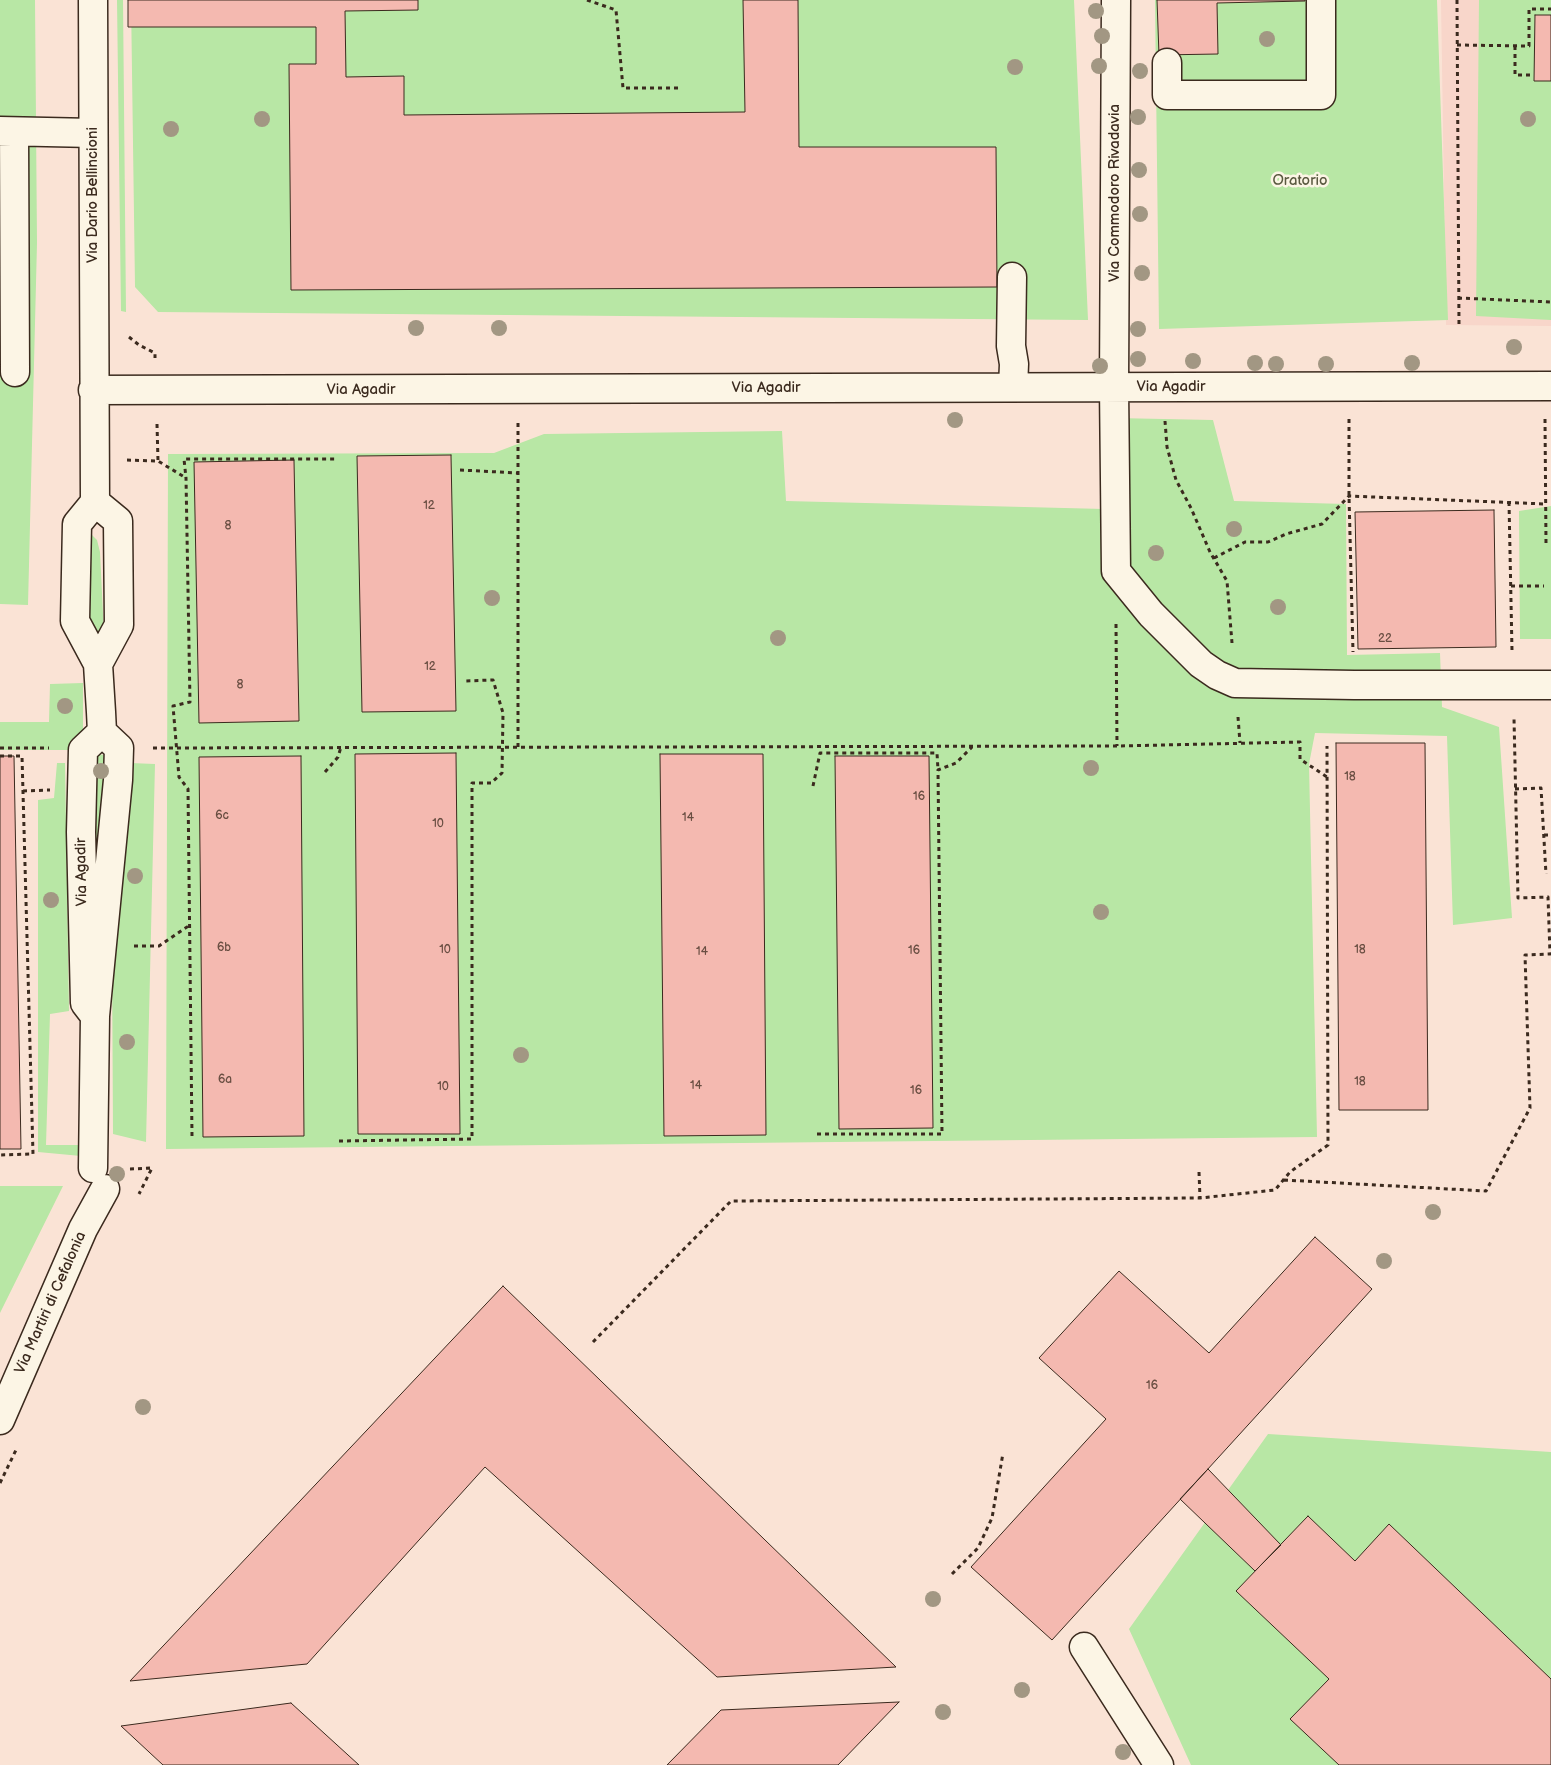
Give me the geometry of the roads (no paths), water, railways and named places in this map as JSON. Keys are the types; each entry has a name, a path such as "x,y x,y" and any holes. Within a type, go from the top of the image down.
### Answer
{"street":[{"name":"Via Dario Bellincioni","path":"93,0 94,390"},
{"name":"Via Commodoro Rivadavia","path":"1116,0 1114,387 1116,571 1151,614 1201,664 1217,675 1235,683 1551,685"},
{"path":"1167,63 1167,95 1321,95 1321,0"},
{"path":"15,372 7,132 93,133"},
{"path":"1012,277 1011,346 1014,364 1013,387"},
{"name":"Via Agadir","path":"94,390 1551,386"},
{"path":"94,390 95,502 118,521 119,625 98,664"},
{"name":"Via Agadir","path":"95,502 77,524 75,621 98,664 110,740 116,799 95,1016 99,1178"},
{"name":"Via Agadir","path":"95,1016 85,1003 81,832 83,750 110,740"},
{"name":"Via Martiri di Cefalonia","path":"0,1420 83,1230 99,1178"},
{"path":"1084,1647 1160,1765"}],"park label":[{"name":"Oratorio","path":"1300,181"}]}
